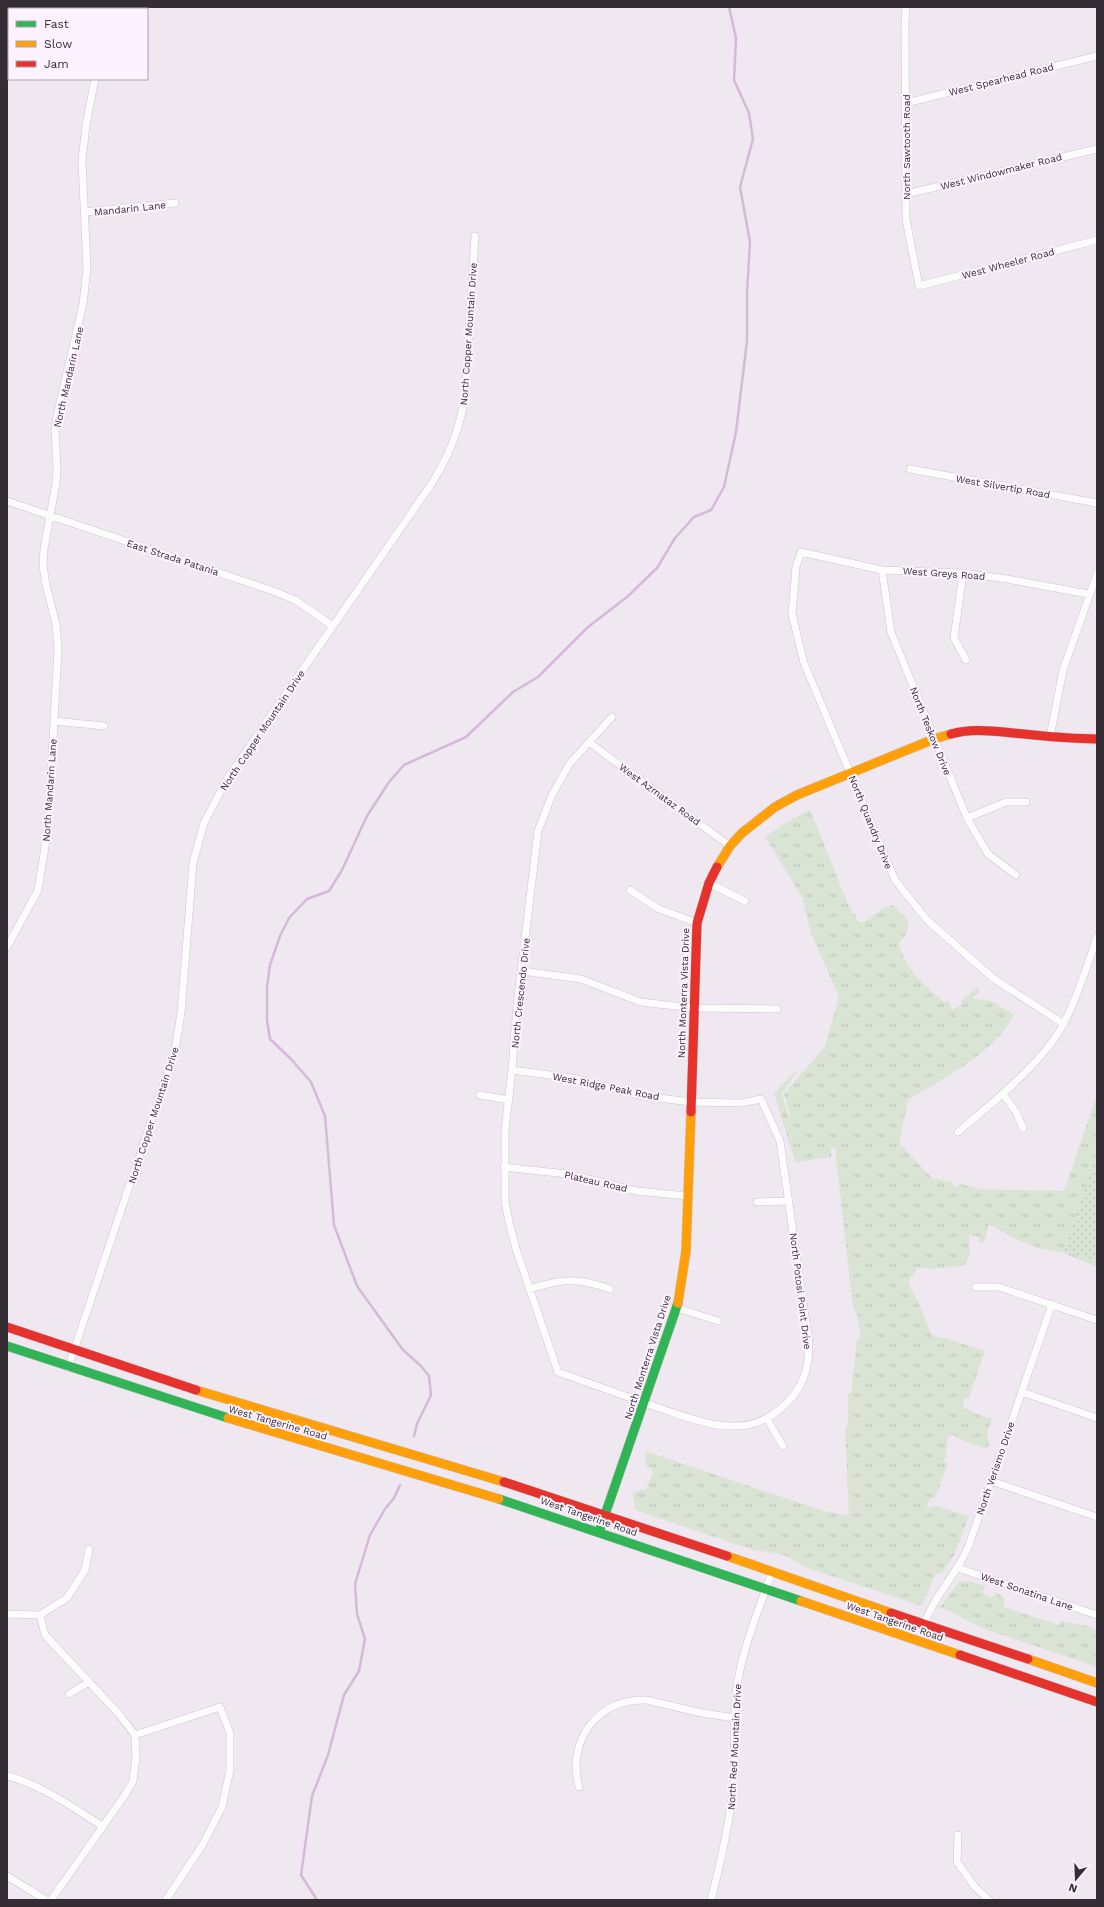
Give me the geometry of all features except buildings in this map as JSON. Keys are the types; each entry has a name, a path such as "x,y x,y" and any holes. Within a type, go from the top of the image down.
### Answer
{"main road":[{"name":"North Monterra Vista Drive","path":"599,1532 677,1308 683,1279 686,1251 697,923 709,883 730,846 758,819 775,807 797,795 934,739 962,731 978,730 1050,737 1097,739"},
{"name":"West Tangerine Road","path":"7,1327 174,1384 466,1470 605,1515 1097,1683"},
{"name":"West Tangerine Road","path":"7,1346 68,1368 186,1406 480,1493 599,1532 1097,1702"}],"street":[{"name":"North Sawtooth Road","path":"906,7 906,219 919,286"},
{"name":"West Spearhead Road","path":"906,103 1097,56"},
{"name":"North Mandarin Lane","path":"7,947 38,890 48,829 58,638 43,565 44,549 51,516 58,469 55,430 57,416 84,304 87,268 82,161 86,125 95,80"},
{"name":"West Windowmaker Road","path":"906,194 1097,149"},
{"name":"Mandarin Lane","path":"85,212 176,203"},
{"name":"North Copper Mountain Drive","path":"68,1368 175,1050 181,1013 190,881 196,848 202,829 227,778 432,484 453,444 465,396 475,236"},
{"name":"West Wheeler Road","path":"919,286 1097,240"},
{"name":"West Silvertip Road","path":"910,468 1097,503"},
{"name":"East Strada Patania","path":"7,501 276,592 296,600 333,626"},
{"name":"West Greys Road","path":"800,552 882,570 963,573 1007,579 1088,594"},
{"name":"North Quandry Drive","path":"800,552 796,567 792,614 804,663 895,880 927,920 994,979 1064,1024"},
{"name":"North Teskow Drive","path":"882,570 890,632 967,818 988,854 1016,875"},
{"path":"963,573 954,638 966,660"},
{"path":"1050,737 1063,670 1088,594 1097,574"},
{"name":"North Crescendo Drive","path":"529,1289 510,1226 505,1202 504,1167 505,1130 512,1070 517,1005 538,831 555,789 570,764 612,717"},
{"path":"54,721 104,726"},
{"name":"West Azmataz Road","path":"590,743 730,846"},
{"path":"967,818 1006,802 1026,802"},
{"path":"709,883 745,902"},
{"path":"630,890 657,908 697,923"},
{"path":"958,1132 1003,1094 1046,1050 1064,1024 1097,938"},
{"path":"522,971 581,979 641,1002 693,1008 777,1009"},
{"name":"West Ridge Peak Road","path":"512,1070 572,1078 642,1096 691,1102 741,1103 761,1099 780,1141 789,1201"},
{"path":"1003,1094 1016,1112 1023,1128"},
{"path":"480,1095 508,1100"},
{"name":"Plateau Road","path":"504,1167 567,1174 637,1191 688,1196"},
{"path":"757,1202 789,1201"},
{"name":"North Potosi Point Drive","path":"529,1289 558,1372 644,1403 714,1425 752,1425 767,1419 792,1398 799,1388 808,1361 809,1344 789,1201"},
{"path":"529,1289 556,1281 576,1280 593,1283 610,1289"},
{"path":"976,1287 999,1287 1097,1320"},
{"name":"North Verismo Drive","path":"924,1625 932,1603 958,1568 969,1546 1052,1304"},
{"path":"677,1308 718,1321"},
{"path":"1022,1392 1097,1418"},
{"path":"767,1419 783,1446"},
{"path":"991,1481 1097,1517"},
{"path":"7,1614 40,1615 67,1598 85,1570 89,1549"},
{"name":"West Sonatina Lane","path":"958,1568 1097,1615"},
{"name":"North Red Mountain Drive","path":"711,1900 726,1840 730,1815 734,1780 735,1698 740,1671 772,1572"},
{"path":"40,1615 45,1635 119,1714 135,1735 136,1757 133,1781 51,1900"},
{"path":"69,1694 89,1682"},
{"path":"579,1787 575,1773 575,1764 581,1741 595,1719 606,1710 617,1704 638,1699 702,1713 735,1718"},
{"path":"135,1735 220,1707 230,1733 230,1770 222,1807 203,1844 166,1900"},
{"path":"7,1776 39,1789 67,1803 102,1826"},
{"path":"958,1835 957,1862 975,1887 989,1900"},
{"path":"7,1876 46,1900"}],"green space":[{"path":"810,809 847,902 859,922 863,923 882,909 893,905 909,922 907,932 899,943 906,962 923,983 945,1003 947,1001 950,1003 952,1010 963,1004 961,1001 976,988 979,988 979,992 974,996 974,999 992,1001 1014,1015 1005,1029 981,1053 952,1074 908,1100 899,1143 932,1178 952,1182 955,1187 961,1184 980,1189 1064,1191 1097,1095 1097,1267 1064,1253 1039,1248 1015,1239 989,1224 984,1243 978,1243 980,1237 969,1235 970,1255 965,1265 934,1269 918,1267 908,1282 932,1336 944,1338 985,1351 969,1398 965,1398 962,1406 974,1413 992,1419 987,1432 989,1445 986,1449 959,1439 952,1434 948,1437 945,1460 942,1461 948,1463 935,1498 930,1499 927,1506 928,1508 936,1506 969,1516 954,1555 942,1573 935,1575 922,1606 805,1567 789,1557 750,1549 635,1510 633,1492 646,1489 653,1472 652,1468 646,1466 645,1451 824,1511 849,1516 845,1430 848,1425 848,1393 851,1394 857,1340 861,1337 857,1314 853,1308 835,1148 831,1148 831,1157 795,1162 774,1093 800,1067 782,1094 789,1118 790,1114 784,1094 824,1048 839,997 811,933 802,897 765,837"},
{"path":"1097,1151 1097,1262 1064,1251"},
{"path":"968,1581 985,1586 983,1592 985,1595 991,1597 997,1593 1004,1598 1004,1607 1059,1625 1062,1621 1087,1626 1097,1631 1097,1667 982,1628 947,1610 939,1608 959,1582"}],"waterway":[{"path":"414,1436 417,1424 431,1395 429,1376 421,1366 403,1350 357,1286 334,1225 325,1116 311,1082 291,1059 270,1039 267,1020 267,987 270,965 280,936 289,918 307,899 329,891 342,870 367,816 389,782 404,765 466,737 513,692 538,677 588,627 627,597 657,568 675,538 694,517 711,510 724,487 736,432 747,341 747,292 750,242 740,187 753,139 749,113 734,80 736,38 729,7"},
{"path":"317,1900 301,1875 312,1796 328,1755 344,1695 359,1671 365,1639 357,1614 355,1584 370,1535 385,1509 394,1498 400,1485"}],"traffic: fast":[{"path":"599,1532 678,1303"},
{"path":"7,1346 228,1418"},
{"path":"499,1499 801,1601"}],"traffic: slow":[{"path":"717,867 730,846 742,833 775,807 797,795 934,739 951,734"},
{"path":"678,1303 686,1251 691,1112"},
{"path":"196,1390 504,1482"},
{"path":"228,1418 499,1499"},
{"path":"727,1556 891,1613"},
{"path":"801,1601 960,1655"},
{"path":"1028,1659 1097,1683"}],"traffic: jam":[{"path":"951,734 982,730 1055,737 1097,739"},
{"path":"691,1112 697,923 709,883 717,867"},
{"path":"7,1327 196,1390"},
{"path":"504,1482 727,1556"},
{"path":"891,1613 1028,1659"},
{"path":"960,1655 1097,1702"}]}
